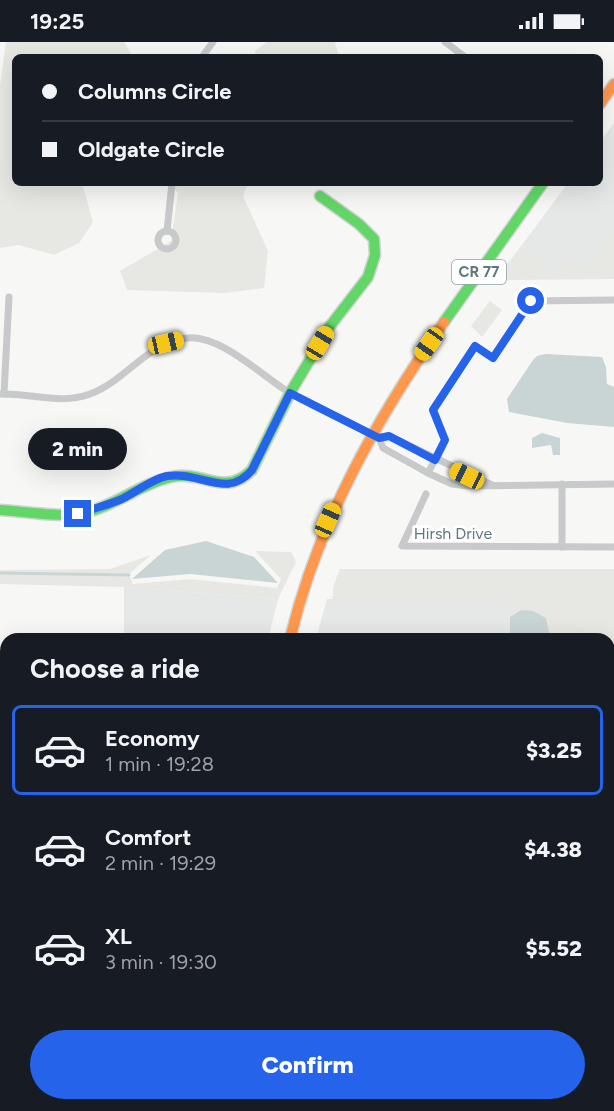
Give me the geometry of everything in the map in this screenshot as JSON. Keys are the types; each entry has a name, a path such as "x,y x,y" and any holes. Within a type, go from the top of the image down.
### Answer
{"street":[{"path":"445,42 461,54"},
{"path":"603,100 614,84"},
{"path":"167,231 172,186"},
{"name":"CR 77","path":"292,633 321,536 416,362 541,186"},
{"path":"0,510 78,514 119,500 165,476 190,475 228,486 245,479 252,470 290,393 330,326 368,277 375,255 374,239 359,224 320,196"},
{"path":"9,297 2,394 54,399 90,394 166,343 187,338 203,338 217,344 290,393 376,436 389,436 435,460 492,485"},
{"path":"428,473 445,440 433,410 475,346 493,358 531,301 614,300"},
{"path":"376,436 383,448 452,484 614,484"},
{"path":"562,484 562,547"},
{"name":"Hirsh Drive","path":"426,494 402,546 614,547"}],"shaded area":[{"path":"6,42 124,42 131,54 12,54 12,186 83,186 93,222 79,243 54,255 19,245 0,248 0,85"},
{"path":"267,42 335,42 338,54 256,54 255,51"},
{"path":"614,123 614,231 583,270 557,276 544,266 547,261 522,245 566,186 603,186 603,138"},
{"path":"172,186 247,186 243,196 268,251 264,288 225,293 127,290 120,271 171,241 178,193"},
{"path":"614,231 614,279 495,280 522,245 547,261 544,266 557,275 570,259 583,270"},
{"path":"490,301 502,310 482,337 471,326"},
{"path":"546,354 602,357 606,367 607,384 614,387 614,427 567,423 509,412 507,399 533,360 537,356"},
{"path":"542,433 560,438 560,455 553,455 551,445 532,448 532,438"},
{"path":"206,541 254,557 278,583 190,574 132,579 165,550"},
{"path":"255,551 291,552 296,562 278,599 124,587 0,584 0,570 110,569 151,555 129,574 133,584 190,579 277,588 281,579"},
{"path":"340,569 614,569 614,633 550,633 546,618 521,610 510,617 501,599 332,600 334,584"},
{"path":"124,587 278,599 270,633 124,633"},
{"path":"327,599 501,599 510,617 510,633 318,633"},
{"path":"521,610 533,611 546,618 550,633 510,633 510,617"}],"waterway":[{"path":"0,573 129,575"}],"traffic: fast":[{"path":"444,322 541,186"},
{"path":"0,510 46,514 80,513 91,511 171,477 194,477 223,483 242,478 252,470 290,393 330,326 368,277 375,255 374,239 359,224 320,196"}],"traffic: slow":[{"path":"603,100 614,84"},
{"path":"292,633 316,554 352,473 395,396 444,322"}],"route":[{"path":"78,514 119,500 165,476 190,475 228,486 245,479 252,470 290,393 379,438 389,436 435,460 445,440 433,410 475,346 493,358 531,301"}]}
